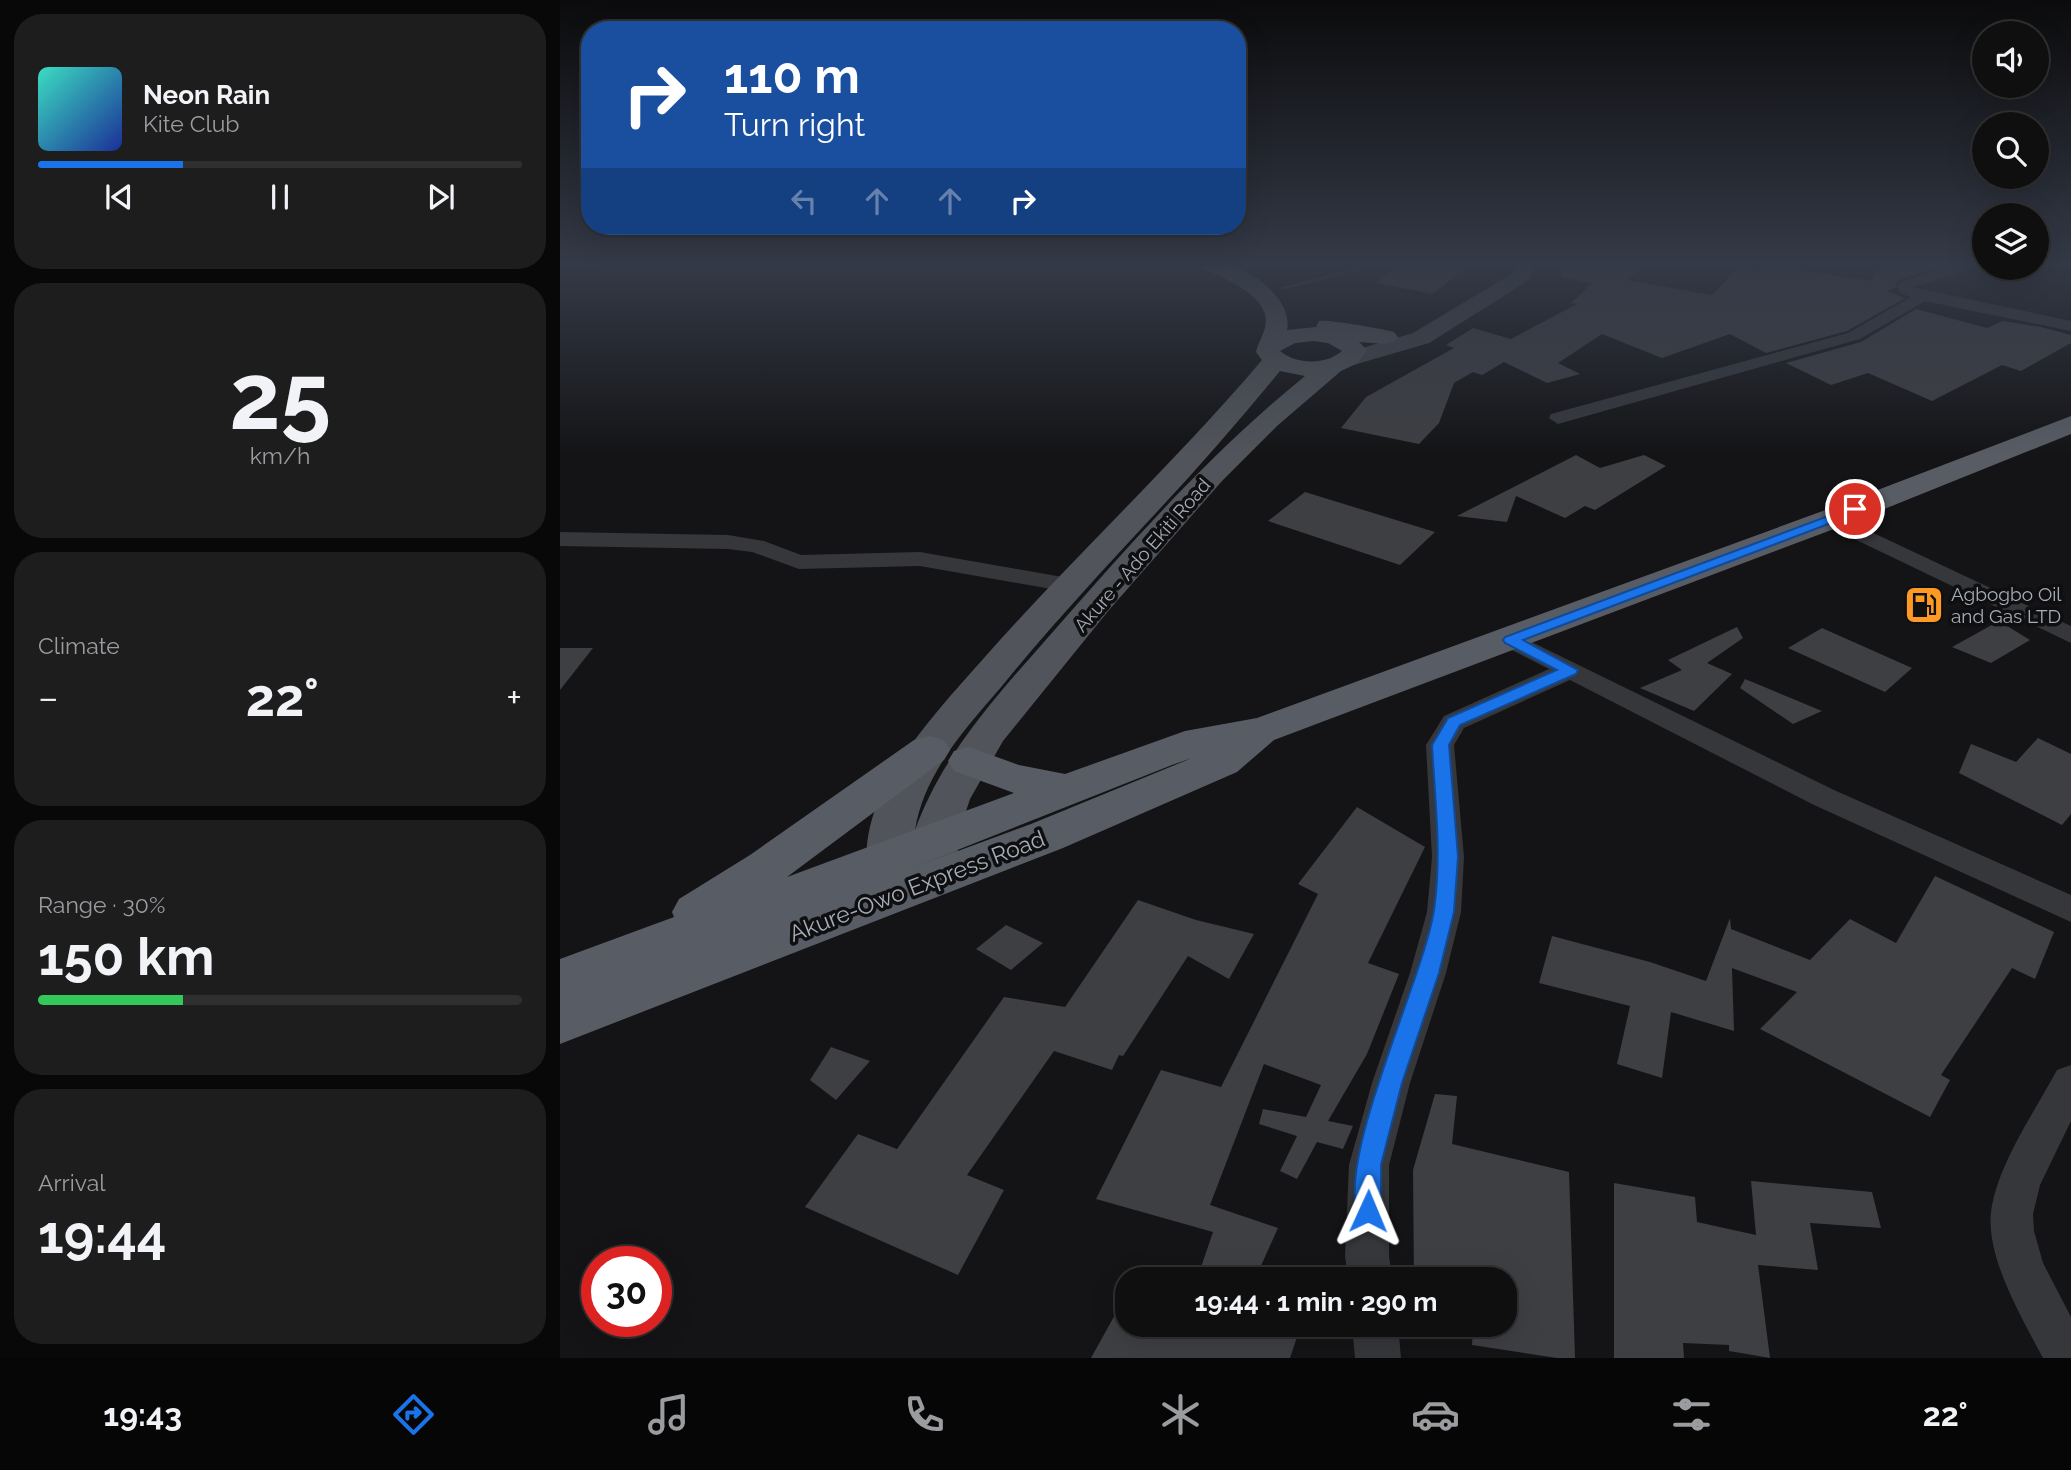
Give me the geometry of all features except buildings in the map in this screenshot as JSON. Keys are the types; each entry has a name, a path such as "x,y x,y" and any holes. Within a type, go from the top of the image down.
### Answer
{"highway":[{"name":"Akure-Owo Express Road","path":"560,1021 891,876 936,859 1065,789 1200,741 1263,730 1831,519 2071,424"},
{"name":"Akure-Owo Express Road","path":"936,859 1047,836 1222,762 1263,730"},
{"path":"635,951 949,755 1011,778 1065,789"},
{"name":"Akure-Owo Express Road","path":"560,982 635,951 891,876"}],"main road":[{"path":"1272,354 1276,328"},
{"name":"Akure - Ado Ekiti Road","path":"1386,337 1408,328"},
{"name":"Akure - Ado Ekiti Road","path":"949,755 987,734 1097,603 1212,475 1267,420 1322,329 1421,338 1437,328"},
{"path":"1272,354 1292,336 1322,329 1386,337"},
{"path":"1272,354 1295,367 1322,329"},
{"name":"Akure - Ado Ekiti Road","path":"949,755 1010,650 1068,584 1187,465 1236,411 1272,354"},
{"path":"936,859 948,799 949,755"},
{"path":"891,876 892,827 902,797 949,755"}],"street":[{"path":"1558,418 1854,337 1869,328"},
{"path":"1831,519 2071,636"},
{"path":"560,539 728,542 756,545 799,562 920,559 1068,584"},
{"path":"1511,640 1823,797 2071,909"},
{"path":"1368,1267 1369,1165 1391,1083 1428,973 1444,912 1448,857 1440,745 1454,722 1570,670"},
{"path":"2068,1358 2017,1254 2011,1214 2018,1188 2071,1082"},
{"path":"1376,1337 1378,1358"}],"place":[{"name":"Agbogbo Oil and Gas LTD","path":"1924,605"}],"route":[{"path":"1368,1211 1369,1165 1391,1083 1428,973 1444,912 1448,857 1440,745 1446,732 1454,722 1570,670 1511,640 1855,509"}]}
